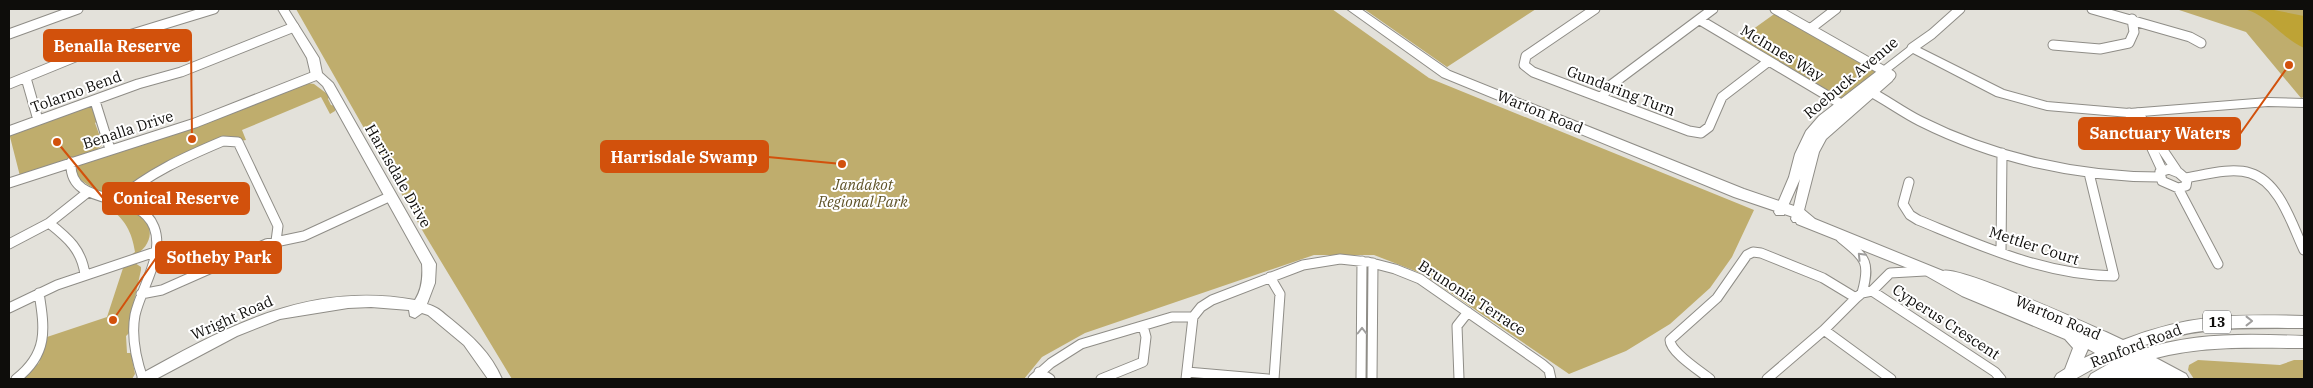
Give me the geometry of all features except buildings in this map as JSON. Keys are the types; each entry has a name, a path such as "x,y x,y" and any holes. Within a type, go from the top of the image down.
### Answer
{"main road":[{"name":"Warton Road","path":"1353,9 1446,74 1739,193 1760,205 1781,210 1930,271 1967,292 2179,378"},
{"name":"Warton Road","path":"1930,271 1968,281 2101,336 2160,379"},
{"name":"Ranford Road","path":"2101,376 2126,355 2169,331 2202,324 2244,320 2304,322"},
{"path":"2065,332 2081,347 2067,376"},
{"name":"Ranford Road","path":"2067,376 2126,355 2198,342 2260,340 2304,342"},
{"path":"2179,378 2171,365 2172,356 2198,342"},
{"path":"2101,376 2122,374 2137,379"}],"street":[{"path":"9,34 76,9"},
{"path":"9,84 129,35 214,9"},
{"path":"284,9 310,55 307,66 313,74"},
{"name":"Gundaring Turn","path":"1595,9 1526,56 1524,65 1533,72 1689,132 1701,133 1710,127 1722,97 1770,61"},
{"path":"1601,98 1611,85 1700,20 1712,9"},
{"path":"1775,9 1887,73"},
{"path":"1810,29 1836,9"},
{"name":"Roebuck Avenue","path":"1781,210 1800,180 1813,141 1830,127 1846,107 1915,50 1960,9"},
{"path":"2092,9 2190,37 2201,43"},
{"path":"2053,45 2088,50 2112,49 2129,43 2134,32 2132,19"},
{"name":"McInnes Way","path":"1700,20 1846,107"},
{"name":"Tolarno Bend","path":"9,131 138,84 181,72 294,27"},
{"path":"1915,50 2000,93 2025,101 2079,110 2134,113 2214,105 2281,102 2304,103"},
{"name":"Benalla Drive","path":"9,183 195,123 313,74"},
{"name":"Harrisdale Drive","path":"313,74 321,86 330,91 429,264 430,280 425,297 412,309"},
{"path":"26,78 38,120"},
{"path":"1867,90 1925,124 2002,153 2089,172 2139,178 2161,174 2250,173 2264,180 2273,189 2304,250"},
{"path":"95,101 110,149"},
{"path":"2281,102 2304,108"},
{"path":"2134,113 2172,165 2188,183 2186,186 2178,188 2168,185 2161,174 2149,142 2134,113"},
{"path":"118,200 132,187 158,169 223,141 234,140 238,142 278,226 276,241"},
{"path":"2002,153 2002,252"},
{"path":"71,162 72,178 88,192 118,200 140,209 149,217 156,236 155,252 135,318 135,358 144,379"},
{"name":"Mettler Court","path":"1909,182 1903,204 1910,215 2055,271 2096,277 2114,276 2089,172"},
{"name":"Roebuck Avenue","path":"1800,180 1801,218"},
{"path":"2178,188 2218,264"},
{"path":"9,244 49,223 88,192"},
{"path":"141,294 162,290 253,249 276,241 304,236 391,196"},
{"path":"49,223 79,249 83,259 85,275"},
{"path":"1831,230 1868,264 1869,271 1864,294"},
{"path":"9,308 39,293 85,275 155,252"},
{"name":"Cyperus Crescent","path":"1710,379 1676,351 1670,344 1670,340 1717,298 1747,255 1753,252 1761,253 1864,294 1996,372 2001,379"},
{"name":"Brunonia Terrace","path":"1193,317 1196,310 1205,303 1314,262 1373,263 1410,274 1468,312 1542,364 1549,370 1550,379"},
{"path":"1362,262 1362,379"},
{"path":"1372,379 1373,263"},
{"path":"1768,379 1890,273 1930,271"},
{"path":"1270,277 1280,294 1274,379"},
{"path":"16,379 35,362 43,339 44,323 39,293"},
{"name":"Wright Road","path":"144,379 262,319 318,306 370,303 412,309 445,322 470,340 484,358 495,379"},
{"path":"1459,379 1457,326 1468,312"},
{"path":"1036,376 1062,355 1082,344 1172,317 1193,317 1186,376 1268,379"},
{"path":"1100,379 1137,366 1143,362 1146,337 1143,326"},
{"path":"1824,330 1891,379"},
{"path":"1036,376 1050,379"}],"green space":[{"name":"Jandakot Regional Park","path":"296,9 1332,9 1429,78 1754,210 1732,257 1710,288 1670,324 1626,351 1569,374 1423,274 1374,255 1314,255 1085,333 1042,357 1024,379 512,379 425,235"},
{"path":"1364,9 1536,9 1447,67"},
{"path":"2176,9 2304,9 2304,97 2301,98 2246,32"},
{"path":"1777,12 1871,66 1874,75 1843,98 1838,98 1738,40"},
{"path":"307,83 314,84 330,96 328,99 331,105 335,106 335,111 330,114 321,97 242,130 246,140 197,148 175,157 116,194 95,189 77,176 76,169 82,163"},
{"path":"87,106 92,108 98,120 95,123 99,134 103,134 105,143 94,152 20,176 9,133"},
{"path":"108,203 134,211 141,216 149,228 149,240 146,245 131,257 135,252 130,232 119,216 108,207"},
{"path":"135,263 141,267 141,270 129,333 126,336 127,353 131,353 135,374 132,379 21,379 39,363 47,337 107,317 124,265"},
{"path":"2198,360 2280,365 2294,360 2304,360 2304,379 2194,379 2188,370 2189,365"}],"shaded area":[{"path":"2243,9 2269,9 2304,16 2304,48 2260,16"}],"place":[{"name":"Sanctuary Waters","path":"2289,65"},
{"name":"Benalla Reserve","path":"192,139"},
{"name":"Conical Reserve","path":"57,142"},
{"name":"Harrisdale Swamp","path":"842,164"},
{"name":"Sotheby Park","path":"113,320"}]}
